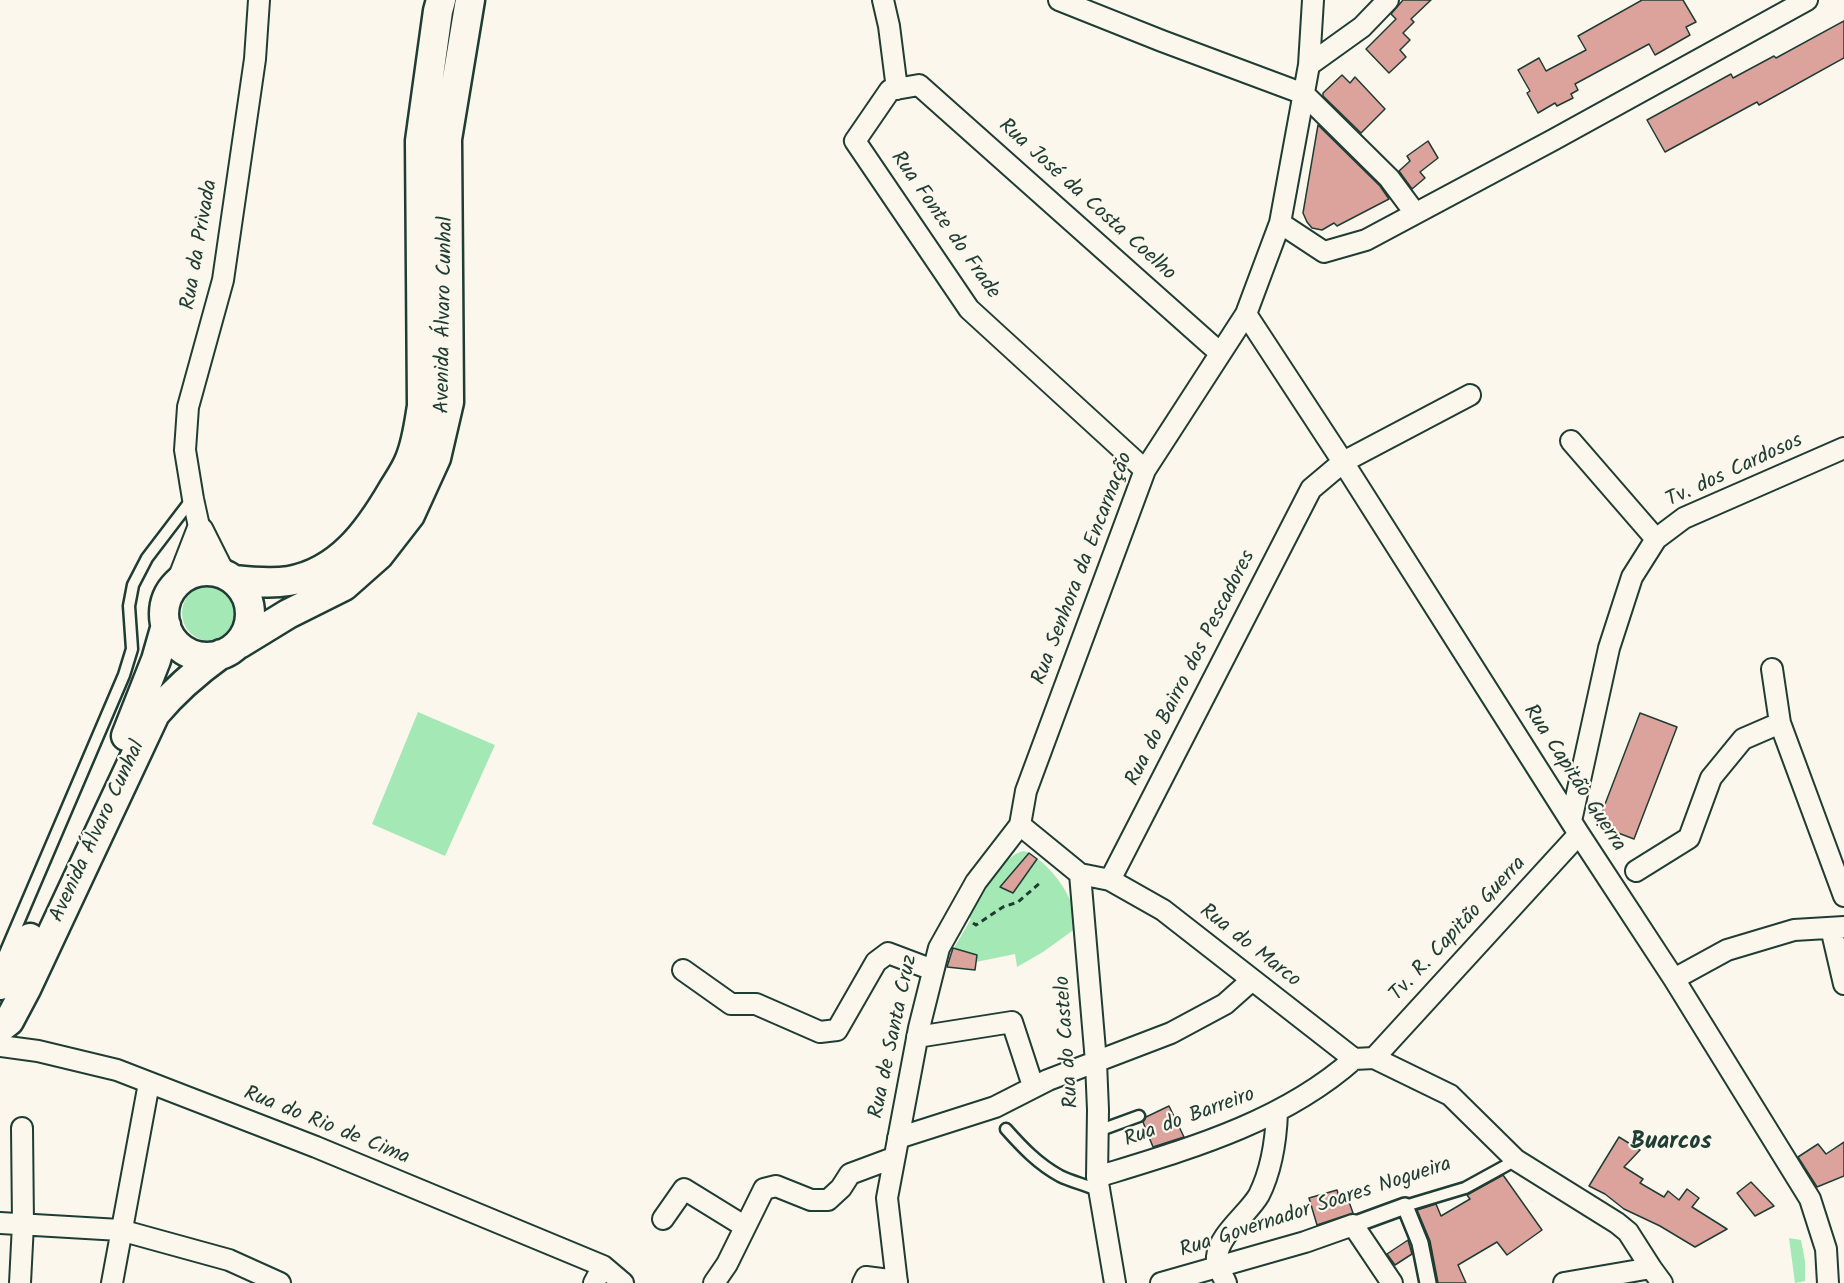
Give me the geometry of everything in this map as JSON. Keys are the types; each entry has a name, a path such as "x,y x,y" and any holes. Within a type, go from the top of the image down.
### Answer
{"main road":[{"name":"Avenida Álvaro Cunhal","path":"227,576 261,582 288,581 334,564 363,537 410,461 422,406 420,141 441,0"},
{"name":"Avenida Álvaro Cunhal","path":"0,1028 9,1021 26,989 154,714 174,691 196,672 230,649 288,614 344,586 379,555 410,515 436,458 449,402 447,139 470,0"},
{"path":"207,571 227,576 244,590 249,604 251,618 247,632 230,649 214,657 200,657 186,652 175,644 164,618 165,604 171,591 181,580 193,573 207,571"},
{"name":"Avenida Álvaro Cunhal","path":"0,986 17,965 131,724 156,660 166,625"}],"street":[{"name":"Rua da Privada","path":"200,531 184,450 188,407 223,280 255,59 260,0"},
{"path":"882,0 889,26 897,89"},
{"path":"1059,0 1304,94 1389,178 1415,213"},
{"name":"Rua Senhora da Encarnação","path":"1020,825 1026,791 1145,470 1245,314 1280,223 1309,65 1313,0"},
{"path":"1309,65 1362,27 1388,0"},
{"path":"1280,223 1324,252 1366,240 1806,0"},
{"name":"Rua José da Costa Coelho","path":"897,89 919,85 1220,353"},
{"name":"Rua Fonte do Frade","path":"897,89 890,90 855,141 969,309 1145,470"},
{"name":"Rua Capitão Guerra","path":"1245,314 1343,462 1575,828 1674,979 1810,1198 1826,1249 1828,1283"},
{"name":"Rua do Bairro dos Pescadores","path":"1110,880 1311,489 1343,462 1470,395"},
{"path":"1571,441 1656,539"},
{"name":"Tv. dos Cardosos","path":"1575,828 1609,648 1632,577 1656,539 1684,518 1844,448"},
{"path":"200,531 227,576"},
{"path":"181,580 200,531"},
{"path":"1772,669 1780,723 1844,896"},
{"path":"1636,871 1689,838 1711,778 1743,739 1780,723"},
{"path":"1020,825 1080,874 1110,880"},
{"name":"Rua de Santa Cruz","path":"897,1282 887,1198 917,1037 933,970 939,948 976,882 1020,825"},
{"name":"Tv. R. Capitão Guerra","path":"1374,1058 1575,828"},
{"name":"Rua do Castelo","path":"1080,874 1096,1062 1098,1184 1115,1283"},
{"name":"Rua do Marco","path":"1110,880 1163,910 1354,1059"},
{"path":"1674,979 1726,950 1794,930 1837,927 1844,984"},
{"path":"683,970 731,1004 756,1004 820,1032 837,1030 876,962 888,953 933,970"},
{"path":"898,1138 995,1107 1033,1086 1171,1033 1225,1004 1252,980"},
{"path":"917,1037 1012,1022 1033,1086"},
{"name":"Rua do Rio de Cima","path":"0,1046 38,1051 117,1070 316,1147 598,1274 623,1283"},
{"path":"1354,1059 1374,1058 1450,1095 1516,1160 1628,1232 1657,1276 1564,1283"},
{"name":"Rua do Barreiro","path":"1098,1184 1277,1113 1341,1071 1354,1059"},
{"path":"112,1283 149,1083"},
{"path":"1223,1275 1216,1258 1220,1247 1258,1197 1266,1176 1276,1130 1277,1113"},
{"path":"20,1283 23,1224 22,1128"},
{"path":"714,1283 727,1264 764,1189 776,1186 811,1200 828,1200 842,1188 850,1174 893,1158"},
{"path":"663,1219 684,1189 744,1226"},
{"path":"1405,1206 1420,1243 1428,1283"},
{"name":"Rua Governador Soares Nogueira","path":"1161,1283 1223,1275 1405,1206"},
{"path":"0,1223 120,1230 229,1260 280,1283"},
{"path":"1353,1225 1392,1283"},
{"path":"863,1283 866,1276 897,1282"}],"lane":[{"path":"0,965 124,675 132,649 129,606 133,585 147,558 193,499"},
{"path":"1098,1131 1139,1116"},
{"path":"1006,1129 1030,1155 1060,1176 1083,1183 1098,1184"},
{"name":"Rua Governador Soares Nogueira","path":"1405,1206 1466,1188 1516,1160"}],"path":[{"path":"969,921 976,925 1003,906 1018,902 1041,882"}],"green space":[{"path":"210,585 221,587 230,593 236,602 238,613 236,624 230,633 221,639 210,641 199,639 190,633 184,624 182,613 184,602 190,593 199,587"},
{"path":"418,712 495,745 445,856 372,824"},
{"path":"1024,851 1037,858 1057,878 1074,908 1079,926 1043,952 1017,967 1015,954 976,962 954,948 971,919 968,917 992,878 1008,860"},
{"path":"1789,1238 1801,1240 1805,1261 1805,1281 1795,1283"}],"building":[{"path":"1403,0 1431,0 1411,19 1414,22 1403,33 1410,40 1400,50 1406,57 1389,73 1366,49 1396,19 1391,14"},
{"path":"1642,0 1683,0 1696,22 1686,27 1690,35 1655,55 1649,44 1575,84 1578,90 1571,94 1573,98 1557,106 1555,103 1538,113 1527,93 1530,91 1518,70 1539,58 1546,71 1586,50 1578,36"},
{"path":"1844,21 1844,58 1759,105 1757,102 1665,152 1647,120 1731,74 1733,78 1774,56 1776,58"},
{"path":"1342,75 1350,83 1355,77 1385,109 1361,133 1323,96 1323,93"},
{"path":"1318,125 1380,186 1389,199 1337,226 1334,223 1322,230 1312,228 1303,213"},
{"path":"1428,141 1438,158 1420,172 1425,178 1412,189 1399,171 1410,161 1407,156"},
{"path":"1640,713 1677,727 1634,839 1597,825"},
{"path":"1029,853 1037,859 1013,893 1000,887"},
{"path":"953,948 977,955 975,970 947,967"},
{"path":"1169,1106 1184,1137 1153,1147 1143,1122 1146,1117"},
{"path":"1619,1137 1640,1150 1624,1167 1643,1179 1640,1183 1664,1197 1668,1191 1679,1200 1687,1189 1699,1198 1692,1207 1727,1229 1695,1247 1660,1226 1624,1209 1605,1194 1589,1186"},
{"path":"1844,1142 1844,1176 1817,1187 1798,1157 1818,1144 1826,1154"},
{"path":"1503,1175 1542,1230 1507,1255 1497,1242 1458,1265 1466,1283 1438,1283 1430,1241 1417,1210 1436,1204 1441,1216 1470,1199 1467,1195"},
{"path":"1751,1182 1774,1206 1755,1216 1737,1193"},
{"path":"1337,1190 1340,1201 1348,1199 1353,1213 1317,1225 1309,1198"},
{"path":"1408,1240 1412,1254 1395,1265 1387,1254"}],"district":[{"name":"Buarcos","path":"1671,1144"}]}
